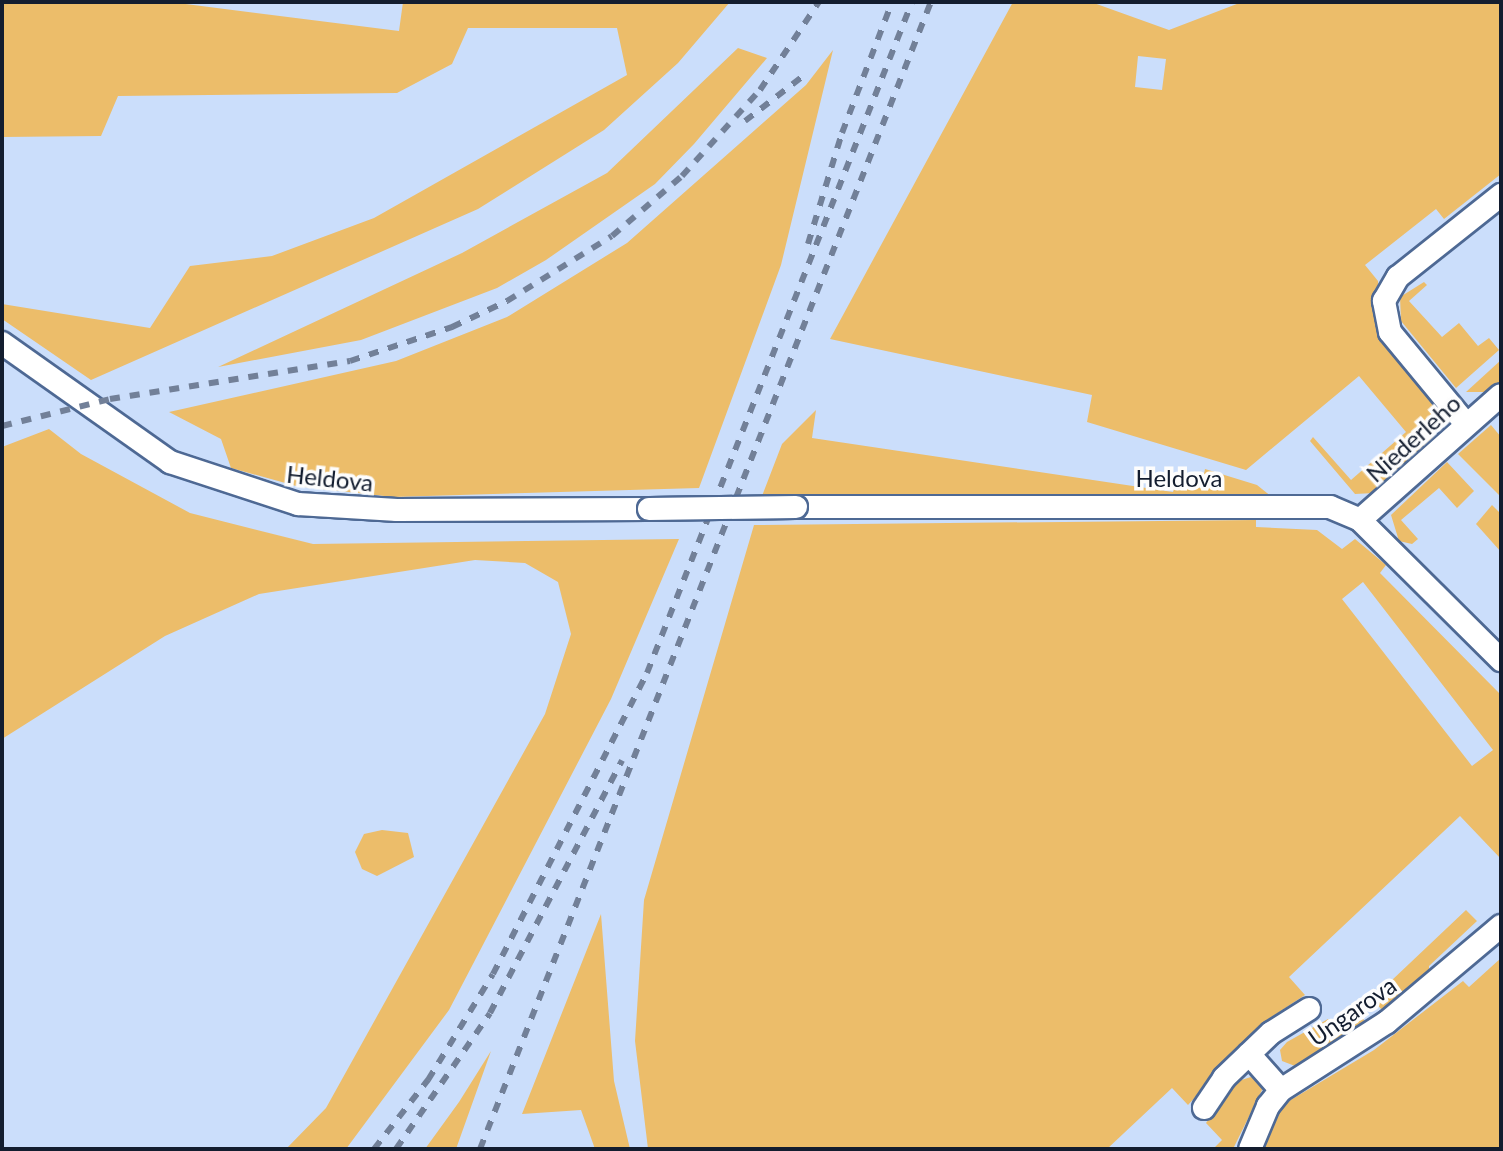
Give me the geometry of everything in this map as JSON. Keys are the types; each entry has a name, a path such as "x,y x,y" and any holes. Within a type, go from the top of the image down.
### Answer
{"street":[{"path":"1466,424 1390,332 1384,301 1398,277 1501,195"},
{"name":"Heldova","path":"2,343 170,462 244,490 298,504 397,510 1272,504 1330,507 1360,520 1501,660"},
{"name":"Niederleho","path":"1360,520 1501,395"},
{"name":"Ungarova","path":"1250,1149 1268,1106 1281,1090 1387,1022 1501,926"},
{"path":"1204,1108 1249,1054 1309,1009"},
{"path":"1249,1054 1281,1090"}],"shaded area":[{"path":"2,2 170,2 399,31 403,2 730,2 678,63 604,130 478,209 91,380 2,319 2,304 150,328 190,266 272,256 374,218 627,75 617,28 468,28 452,64 397,93 118,96 101,136 2,137"},
{"path":"1013,2 1091,2 1169,30 1242,2 1501,2 1501,174 1444,219 1436,209 1365,265 1378,281 1380,336 1433,404 1438,420 1429,447 1374,493 1355,494 1310,441 1313,437 1351,480 1406,432 1359,376 1246,470 1087,422 1092,395 830,339","holes":["1138,56 1166,59 1162,90 1135,87"]},
{"path":"738,48 767,58 694,144 655,184 546,260 497,288 361,340 218,367 462,253 607,173"},
{"path":"833,50 781,265 699,488 393,497 296,486 231,468 221,439 169,412 396,361 507,317 627,243 806,85"},
{"path":"1424,282 1427,285 1409,301 1442,337 1459,323 1478,346 1489,338 1499,350 1456,388 1401,321 1400,297"},
{"path":"1501,360 1501,384 1484,392 1466,392"},
{"path":"816,410 812,438 1173,492 1175,484 1201,488 1205,469 1257,485 1272,497 762,496 782,444"},
{"path":"1491,425 1501,437 1501,497 1458,454"},
{"path":"49,429 81,454 190,513 313,544 679,539 611,699 449,1010 346,1149 286,1149 326,1108 545,714 571,634 558,582 525,563 475,560 259,594 165,636 2,739 2,447"},
{"path":"1447,462 1474,491 1457,508 1439,488 1401,520 1418,539 1412,544 1399,541 1391,515"},
{"path":"1492,505 1501,514 1501,552 1476,524"},
{"path":"1256,520 1256,527 1317,530 1342,549 1355,539 1386,565 1380,573 1501,695 1501,859 1460,816 1289,977 1305,995 1264,1022 1188,1105 1172,1088 1107,1149 648,1149 635,1041 644,900 754,525","holes":["1363,582 1493,750 1472,766 1342,599"]},
{"path":"382,830 408,833 414,857 377,876 362,869 355,852 364,834"},
{"path":"1466,910 1477,921 1429,966 1429,973 1382,1010 1372,999"},
{"path":"601,914 614,1081 630,1149 595,1149 581,1110 522,1114"},
{"path":"1501,958 1501,1149 1262,1149 1284,1104 1374,1050 1463,981 1469,987"},
{"path":"1357,1013 1365,1021 1295,1066 1282,1061 1280,1050 1287,1042 1328,1019 1339,1030"},
{"path":"491,1051 456,1149 425,1149 459,1102"},
{"path":"1251,1077 1263,1088 1233,1149 1213,1149 1222,1140 1206,1123 1235,1082"}],"railway":[{"path":"2,426 110,399 350,361 452,327 507,301 612,236 682,176 760,90 819,2"},
{"path":"808,244 842,133 892,2"},
{"path":"374,1149 428,1080 493,974 647,673 912,2"},
{"path":"480,1149 931,2"},
{"path":"745,121 802,77"},
{"path":"396,1149 490,1013 622,760"}]}
